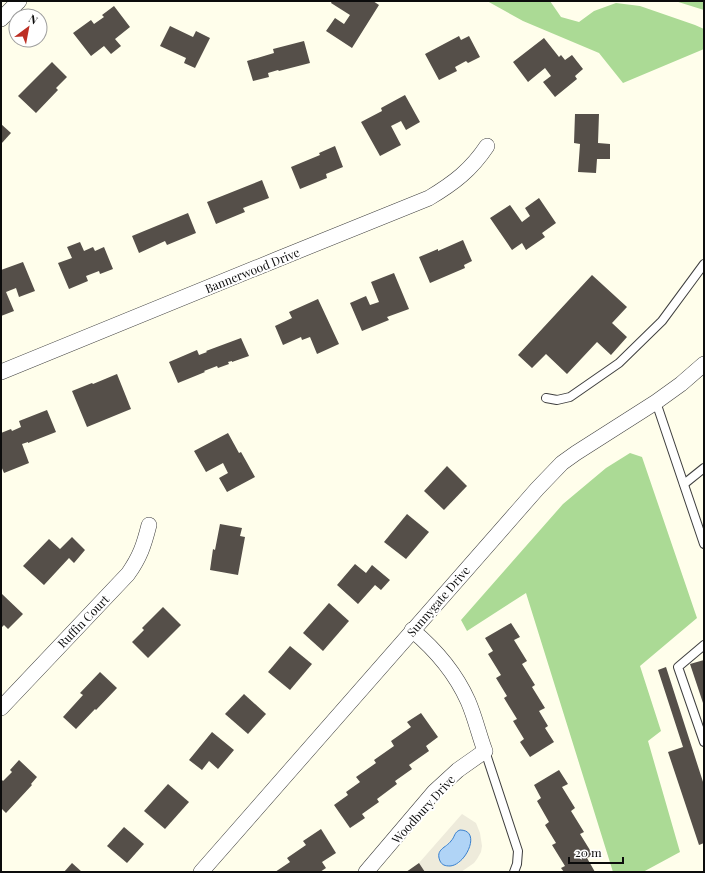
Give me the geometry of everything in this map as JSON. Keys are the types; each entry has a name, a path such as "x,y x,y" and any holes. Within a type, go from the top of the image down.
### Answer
{"street":[{"path":"1,19 19,1"},
{"name":"Bannerwood Drive","path":"1,372 278,258 429,198 446,188 466,173 487,146"},
{"name":"Sunnygate Drive","path":"201,872 412,630 558,467 576,453 656,402 681,384 704,364"},
{"name":"Ruffin Court","path":"1,708 128,574 137,560 145,541 148,525"},
{"path":"412,630 430,645 445,662 461,686 485,751"},
{"name":"Woodbury Drive","path":"366,872 434,792 458,770 485,751"}],"lane":[{"path":"546,398 557,400 570,397 619,363 662,321 704,264"},
{"path":"656,402 704,544"},
{"path":"684,484 704,468"},
{"path":"704,646 678,667 704,742"},
{"path":"485,751 518,851 517,864 514,872"}],"green space":[{"path":"487,1 550,1 561,17 579,22 594,11 616,3 640,6 704,29 704,49 623,83 599,53 523,21"},
{"path":"675,1 704,1 704,10"},
{"path":"630,453 642,457 697,618 640,666 661,731 648,741 680,852 643,872 613,872 526,593 467,631 461,620 563,504 606,468"}],"shaded area":[{"path":"462,814 476,823 480,833 482,846 481,852 474,863 461,872 425,872 419,863","holes":["452,840 461,861 454,865 445,845 449,844"]}],"water":[{"path":"460,830 467,832 470,835 471,841 469,848 466,854 456,864 450,866 444,865 439,857 440,851"}],"building":[{"path":"332,1 373,1 379,5 352,48 326,31 335,18 344,24 350,15 331,3"},
{"path":"114,6 130,27 115,39 121,46 111,54 104,46 91,56 73,33 91,20 94,24 104,17 102,15"},
{"path":"170,26 193,37 196,31 210,38 195,68 184,63 186,58 160,46"},
{"path":"459,36 461,40 469,36 480,57 468,63 466,61 455,67 457,71 439,80 425,54"},
{"path":"544,38 559,57 561,55 565,60 572,55 583,69 575,76 577,79 555,97 543,82 551,76 545,68 528,82 513,62"},
{"path":"304,41 310,63 268,73 269,77 253,81 247,61 274,53 273,49"},
{"path":"52,62 67,77 56,88 58,90 36,113 18,96"},
{"path":"405,95 420,122 406,130 401,121 391,126 401,145 380,156 361,122 382,111 381,108"},
{"path":"575,114 599,114 598,143 610,144 610,159 597,159 596,173 578,172 580,144 574,143"},
{"path":"1,124 11,133 1,144"},
{"path":"335,146 343,167 326,174 327,178 300,189 291,167 320,155 319,153"},
{"path":"262,180 269,198 243,208 245,212 216,224 207,202"},
{"path":"539,198 556,223 542,233 545,237 526,250 522,243 512,250 490,218 510,205 522,222 530,216 525,208"},
{"path":"188,213 196,233 167,245 165,241 139,253 132,236"},
{"path":"463,240 472,261 464,265 465,268 430,283 419,257 438,249 438,251"},
{"path":"80,242 84,251 93,247 95,251 104,247 113,269 100,274 99,271 86,276 88,281 69,289 58,263 72,258 67,247"},
{"path":"23,262 35,291 19,297 16,288 6,292 14,311 1,316 1,270"},
{"path":"394,273 409,309 387,317 389,320 362,331 350,303 366,296 370,305 379,302 371,282"},
{"path":"592,275 627,307 612,323 627,337 611,355 597,342 567,374 546,354 532,368 518,355"},
{"path":"318,299 339,344 317,354 310,337 302,340 301,337 283,345 275,326 292,318 289,312"},
{"path":"241,338 249,356 228,362 229,364 218,368 217,366 178,383 169,362 197,350 199,355"},
{"path":"117,374 131,409 87,427 72,391"},
{"path":"47,410 56,432 22,444 29,463 4,473 1,466 1,433 11,429 12,431 21,427 19,421"},
{"path":"228,433 255,477 227,492 219,478 228,473 223,463 206,472 194,451"},
{"path":"447,466 467,486 444,510 424,491"},
{"path":"407,514 429,532 406,559 384,542"},
{"path":"220,524 242,528 240,536 245,537 238,575 210,570 213,549 215,550"},
{"path":"72,537 85,550 74,563 69,558 44,585 23,566 49,539 60,549"},
{"path":"355,564 366,573 372,565 390,580 381,590 375,585 358,604 337,585"},
{"path":"2,594 23,614 8,629 4,625 1,628"},
{"path":"329,603 349,621 323,651 303,633"},
{"path":"163,607 181,625 148,658 132,642 144,630 142,628"},
{"path":"511,623 520,637 514,640 527,661 522,664 535,685 532,687 545,708 539,711 548,726 545,728 554,742 530,757 520,742 524,739 513,721 517,719 504,698 507,696 496,678 501,675 488,654 493,651 485,638"},
{"path":"290,646 312,664 290,690 268,672"},
{"path":"704,660 704,706 690,664"},
{"path":"666,667 704,785 704,843 699,845 668,752 683,747 658,670"},
{"path":"100,672 117,688 76,729 63,717 83,695 80,693"},
{"path":"244,694 266,714 248,734 225,714"},
{"path":"421,713 438,737 426,746 429,751 409,765 412,769 395,781 397,784 377,799 379,802 362,814 365,818 350,828 334,805 348,795 346,792 360,782 356,777 376,763 374,760 394,746 391,741 411,727 407,722"},
{"path":"212,732 234,750 218,769 209,761 202,770 189,760"},
{"path":"19,760 37,777 31,784 32,785 6,813 1,808 1,779 3,781 12,772 10,770"},
{"path":"559,770 568,784 562,787 575,808 571,811 584,832 580,834 593,855 587,858 595,872 564,872 561,868 565,866 552,845 556,843 545,825 549,822 537,801 541,798 534,785"},
{"path":"168,784 189,802 165,829 144,811"},
{"path":"124,827 144,844 127,863 107,846"},
{"path":"321,829 336,853 322,862 326,868 320,872 275,872 290,862 287,858 306,845 303,841"},
{"path":"72,863 82,872 64,872"},
{"path":"419,863 425,872 406,872 409,870"}]}
